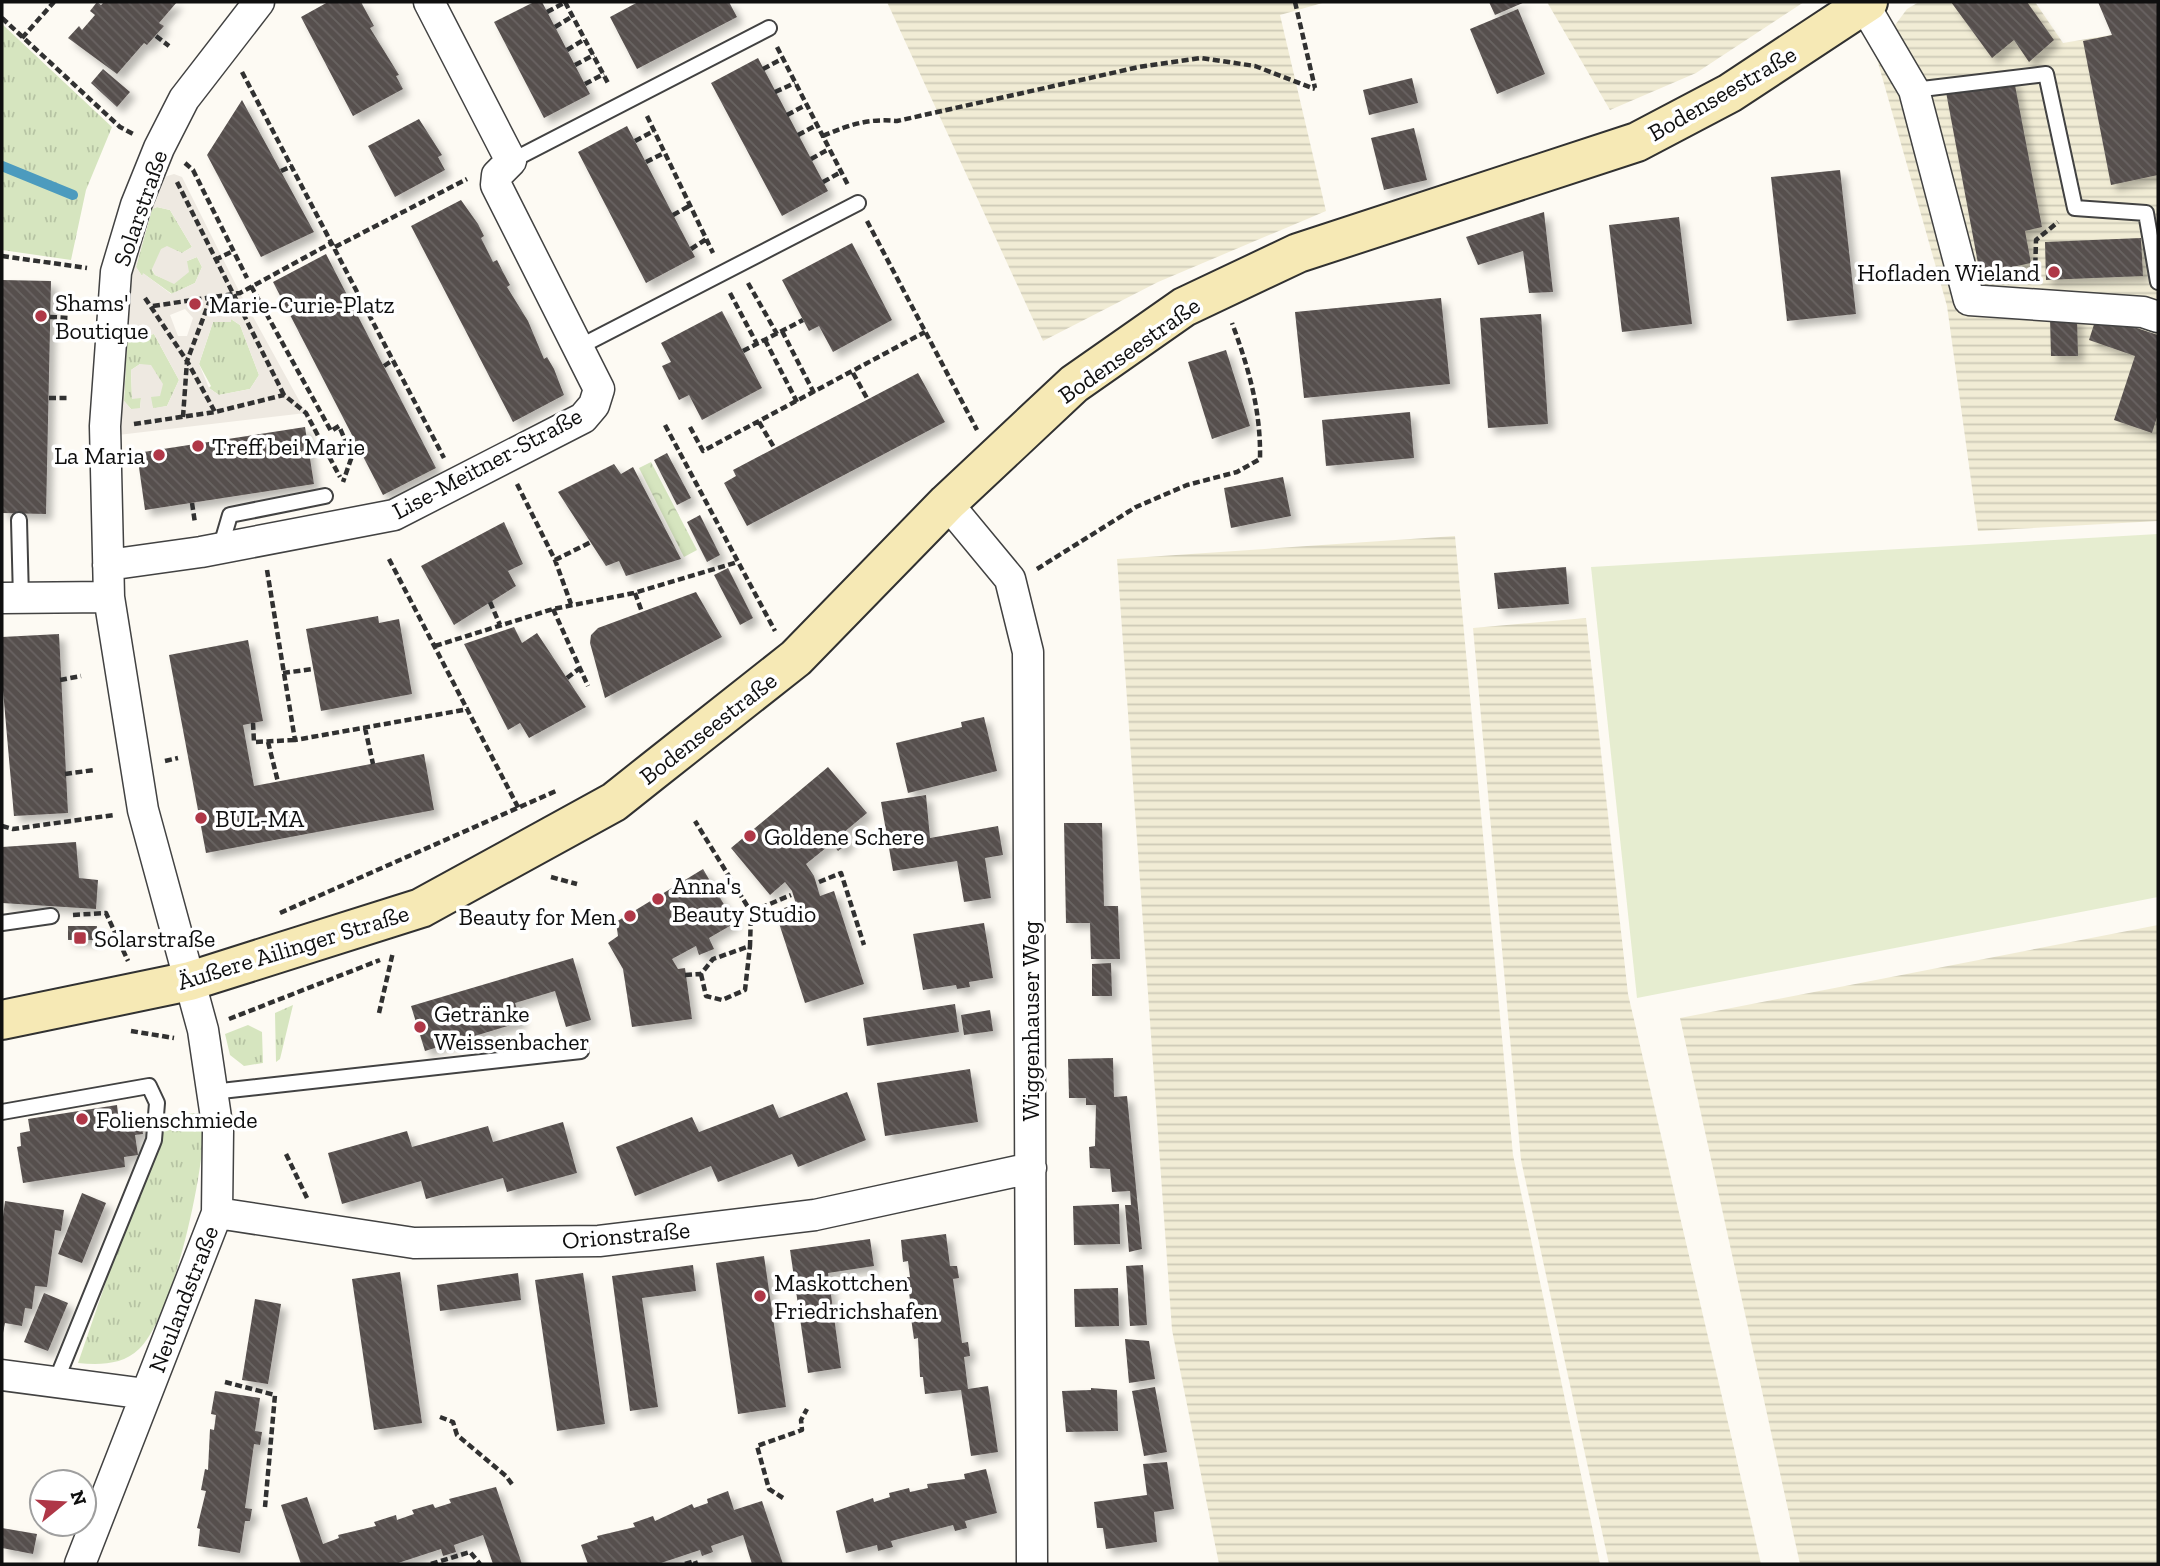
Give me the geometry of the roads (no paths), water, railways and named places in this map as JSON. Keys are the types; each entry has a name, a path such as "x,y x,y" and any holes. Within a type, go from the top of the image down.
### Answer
{"main road":[{"name":"Bodenseestraße","path":"421,908 614,802 796,658 947,503 1074,384 1184,307 1309,248 1637,142 1730,93 1866,3"},
{"name":"Äußere Ailinger Straße","path":"2,1020 190,981 421,908"}],"street":[{"name":"Solarstraße","path":"190,981 143,810 109,597 105,426 116,272 136,205 168,153 184,99 259,2"},
{"path":"429,2 512,161"},
{"path":"1866,3 1914,90 1969,300 2143,312 2158,317"},
{"name":"Lise-Meitner-Straße","path":"108,565 220,549 394,515 583,418 594,405 599,389 496,185 497,176 512,161"},
{"name":"Wiggenhauser Weg","path":"947,503 1010,579 1028,652 1032,1564"},
{"path":"11,598 109,597"},
{"name":"Neulandstraße","path":"84,1564 146,1394 217,1213 218,1131 203,1030 190,981"},
{"name":"Orionstraße","path":"217,1213 414,1243 599,1241 815,1215 1031,1168"},
{"path":"2,1375 146,1394"}],"lane":[{"path":"512,161 769,27"},
{"path":"1914,90 2046,74 2075,208 2146,213 2158,282"},
{"path":"579,347 858,203"},
{"path":"220,549 230,515 325,496"},
{"path":"11,598 19,520"},
{"path":"2,923 51,916"},
{"path":"212,1092 581,1051"},
{"path":"2,1112 149,1086 157,1103 154,1140 56,1381"}],"waterway":[{"path":"2,166 73,195"}],"place":[{"name":"Hofladen Wieland","path":"2054,272"},
{"name":"Marie-Curie-Platz","path":"195,304"},
{"name":"Shams' Boutique","path":"41,316"},
{"name":"Treff bei Marie","path":"198,446"},
{"name":"La Maria","path":"159,455"},
{"name":"BUL-MA","path":"201,818"},
{"name":"Goldene Schere","path":"750,836"},
{"name":"Anna's Beauty Studio","path":"658,899"},
{"name":"Beauty for Men","path":"630,916"},
{"name":"Solarstraße","path":"80,938"},
{"name":"Getränke Weissenbacher","path":"420,1027"},
{"name":"Folienschmiede","path":"82,1119"},
{"name":"Maskottchen Friedrichshafen","path":"760,1296"}]}
